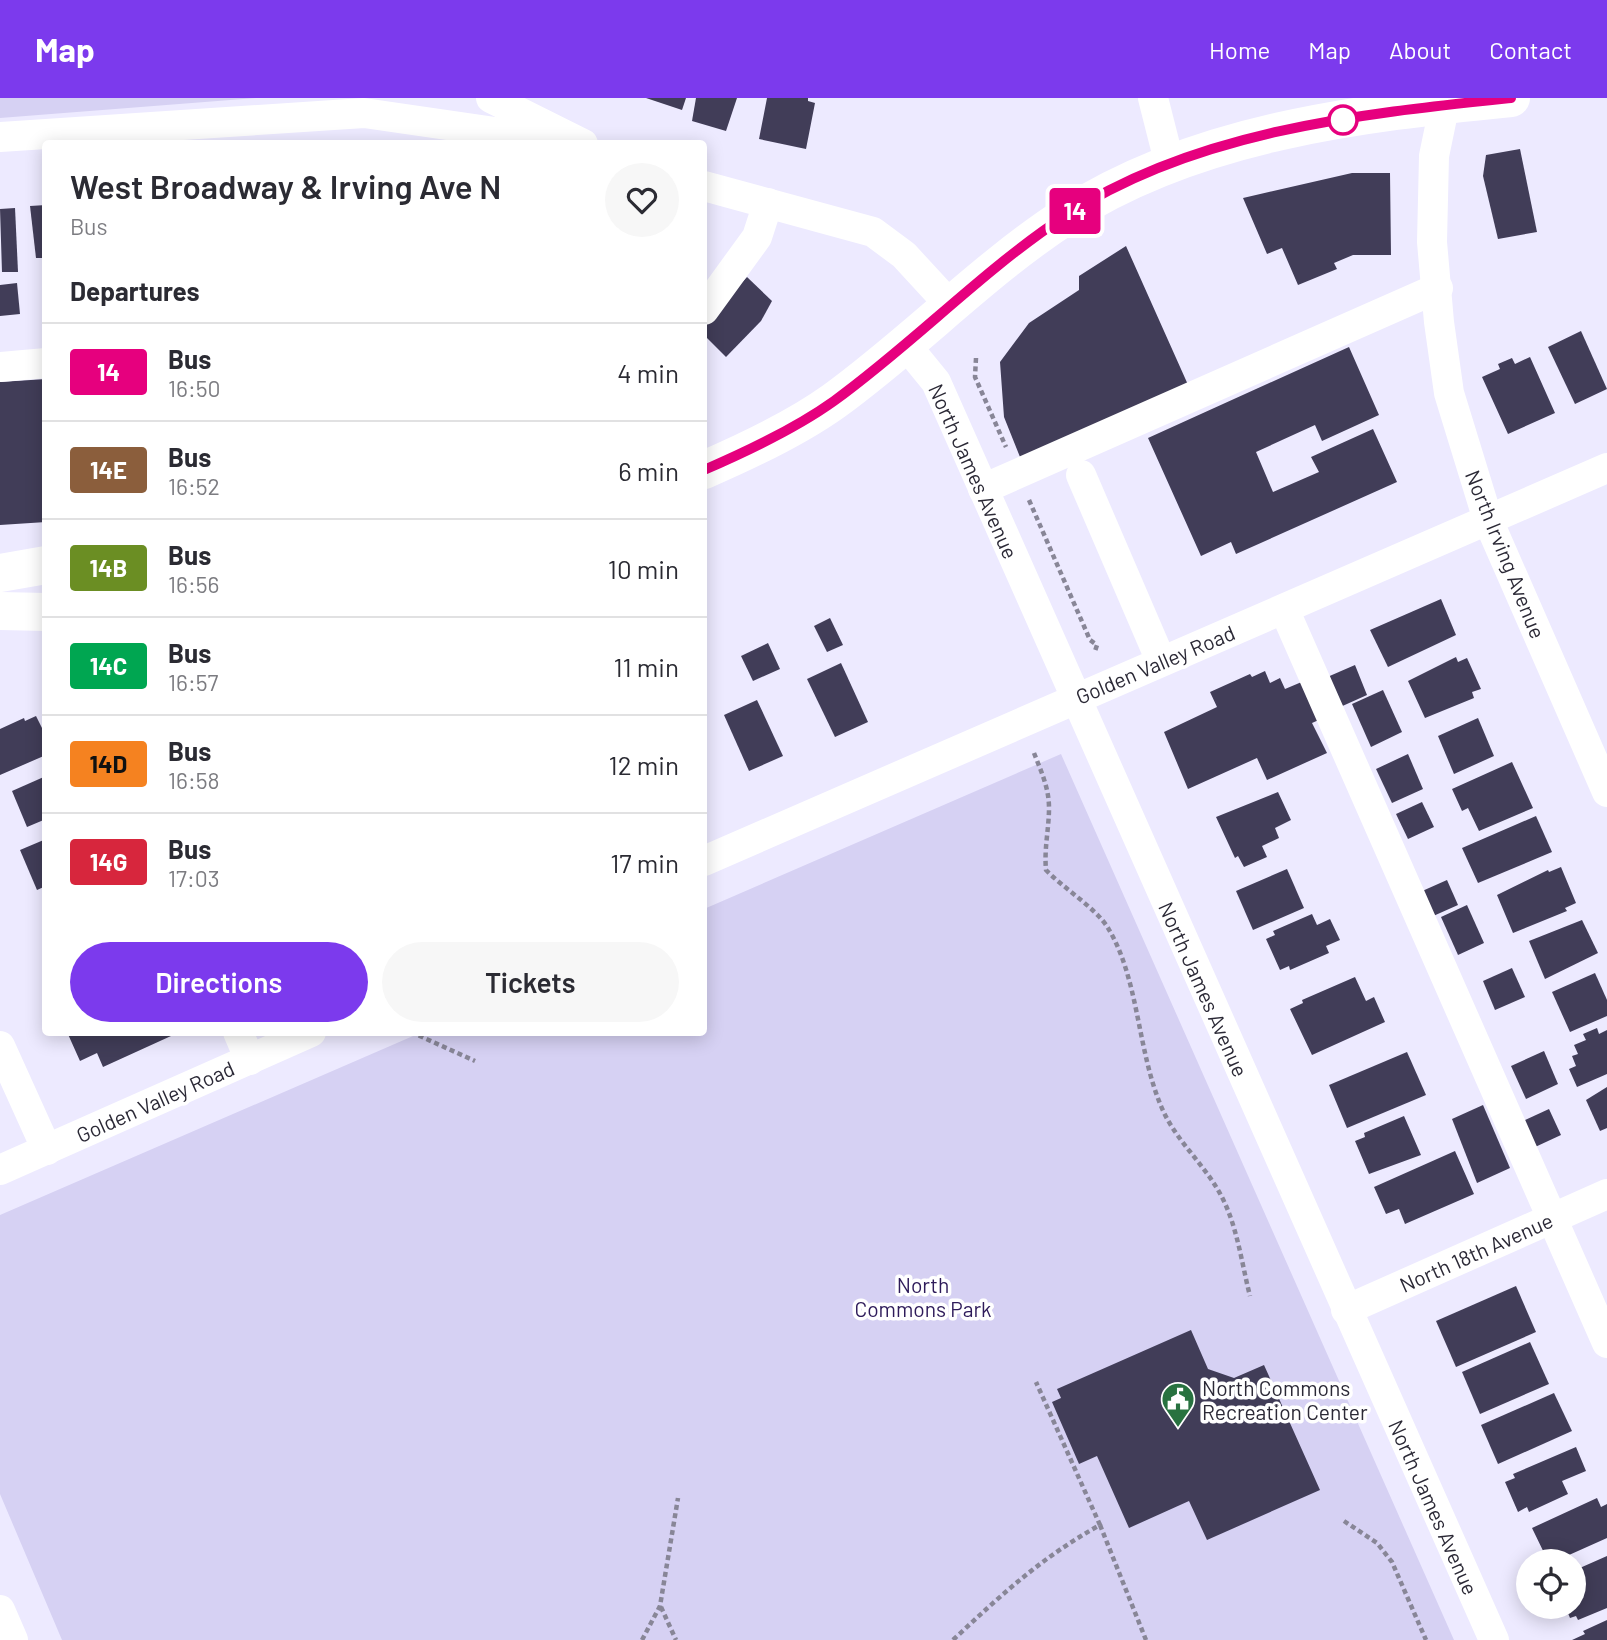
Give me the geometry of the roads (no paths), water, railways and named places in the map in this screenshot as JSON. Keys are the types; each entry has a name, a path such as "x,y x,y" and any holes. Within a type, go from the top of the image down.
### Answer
{"main road":[{"path":"707,469 747,451 833,402 1009,257 1067,215 1170,165 1258,135 1445,101 1511,98"},
{"path":"0,573 42,566"},
{"path":"0,611 42,612"}],"street":[{"path":"491,98 575,140"},
{"path":"1153,98 1170,165"},
{"name":"North Irving Avenue","path":"1445,101 1434,156 1432,242 1439,322 1450,393 1488,520 1607,792"},
{"path":"0,137 364,113 495,132 525,140"},
{"path":"707,187 873,232 904,255 951,306"},
{"path":"707,306 757,237 768,203"},
{"path":"983,489 1438,288"},
{"name":"North James Avenue","path":"905,344 936,382 1494,1640"},
{"path":"0,367 42,363"},
{"name":"Golden Valley Road","path":"707,859 1607,468"},
{"path":"1081,475 1161,661"},
{"path":"1284,609 1607,1343"},
{"path":"239,1036 250,1059"},
{"name":"Golden Valley Road","path":"0,1170 302,1036"},
{"path":"0,1046 47,1150"},
{"name":"North 18th Avenue","path":"1346,1310 1607,1194"},
{"path":"0,1610 13,1640"}],"place":[{"name":"North Commons Recreation Center","path":"1178,1429"}],"park label":[{"name":"North Commons Park","path":"923,1296"}]}
